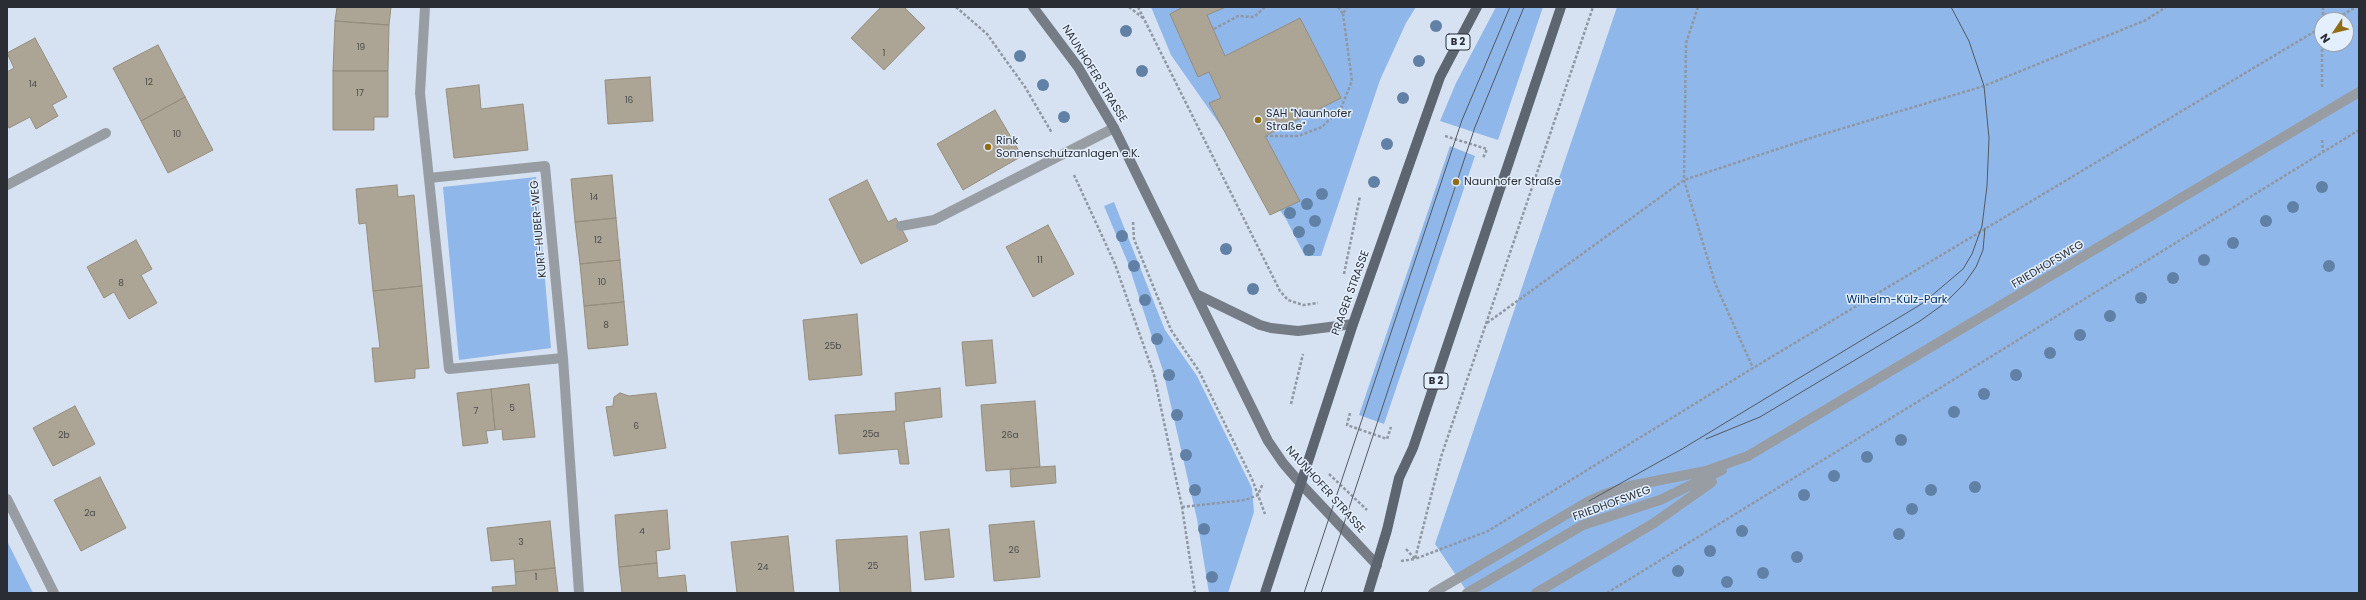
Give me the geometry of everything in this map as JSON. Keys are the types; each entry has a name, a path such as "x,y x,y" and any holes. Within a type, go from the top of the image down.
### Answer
{"main road":[{"name":"NAUNHOFER STRASSE","path":"1033,7 1078,67 1114,128 1268,441 1283,464 1377,564"},
{"name":"PRAGER STRASSE","path":"1265,593 1353,324 1440,77 1477,7"},
{"name":"B 2","path":"1368,593 1387,530 1399,478 1413,448 1561,7"},
{"path":"1196,294 1260,325 1271,328 1298,331 1353,324"}],"street":[{"path":"425,7 420,93 449,369 563,358"},
{"name":"FRIEDHOFSWEG","path":"1467,593 1583,525 1679,492 1748,456 2359,92"},
{"path":"901,226 934,220 1064,155 1114,128"},
{"path":"7,185 106,133"},
{"name":"KURT-HUBER-WEG","path":"429,178 545,166 563,358 579,593"},
{"name":"FRIEDHOFSWEG","path":"1433,593 1590,501 1624,487 1687,476 1748,456"},
{"name":"FRIEDHOFSWEG","path":"1536,593 1654,523 1748,456"},
{"path":"7,499 54,593"}],"path":[{"path":"956,7 987,34 1021,81 1064,155 1115,264 1154,375 1182,508 1194,593"},
{"path":"1129,7 1144,19"},
{"path":"1138,7 1280,291 1288,300 1303,305 1318,303"},
{"path":"1214,29 1238,16 1254,17 1265,7"},
{"path":"1265,136 1298,136 1322,127 1342,108 1352,81 1343,14 1338,7"},
{"path":"1343,14 1347,7"},
{"path":"1415,559 1441,458 1593,7"},
{"path":"1698,7 1686,43 1684,180 1716,283 1753,368"},
{"path":"1487,323 1684,180 1817,136 1984,86 2146,20 2166,7"},
{"path":"1377,564 1415,559 1488,531 1753,368 2314,32"},
{"path":"1606,593 2359,130"},
{"path":"1446,134 1487,149 1483,158"},
{"path":"1133,216 1134,239 1171,330 1199,370 1258,495 1267,519"},
{"path":"1291,404 1305,348"},
{"path":"1350,412 1347,425 1387,439 1391,427"},
{"path":"1309,455 1415,559"},
{"path":"1182,508 1245,500 1258,495 1263,483"}],"green space":[{"path":"1151,7 1416,7 1406,23 1380,80 1321,256 1305,256 1286,219 1171,55"},
{"path":"1496,7 1543,7 1498,140 1440,121 1456,83"},
{"name":"Wilhelm-Külz-Park","path":"1617,7 2359,7 2359,593 1468,593 1435,544"},
{"path":"1450,146 1475,156 1384,424 1359,415"},
{"path":"536,177 551,348 459,360 443,187"},
{"path":"1114,202 1165,330 1197,376 1252,488 1254,512 1228,593 1209,593 1197,519 1163,371 1128,263 1104,206"},
{"path":"7,541 33,593 7,593"}],"building":[{"path":"337,7 391,7 389,25 335,21"},
{"path":"881,7 904,7 925,28 884,70 851,38"},
{"name":"SAH \"Naunhofer Straße\"","path":"1183,7 1226,7 1207,15 1225,56 1300,18 1341,98 1265,136 1300,201 1270,215 1209,103 1221,98 1209,72 1198,77 1170,14"},
{"path":"335,21 389,25 388,71 333,71"},
{"path":"35,38 67,97 52,105 58,116 36,129 30,117 9,128 7,124 7,72 14,68 7,53"},
{"path":"158,45 185,97 141,121 113,68"},
{"path":"333,71 388,71 388,117 374,117 374,130 333,130"},
{"path":"650,77 653,121 608,124 605,80"},
{"path":"479,85 481,109 523,104 528,150 454,158 446,89"},
{"path":"185,97 213,150 168,173 141,121"},
{"path":"995,110 1022,156 963,190 937,144"},
{"path":"612,175 616,218 575,222 571,179"},
{"path":"867,180 888,222 896,218 908,241 861,264 829,199"},
{"path":"397,185 398,197 414,195 422,286 373,291 366,223 359,224 356,189"},
{"path":"616,218 620,260 580,264 575,222"},
{"path":"1048,225 1074,274 1033,297 1006,247"},
{"path":"136,240 152,269 141,275 157,303 129,319 114,292 104,298 87,267"},
{"path":"620,260 624,302 584,306 580,264"},
{"path":"422,286 429,368 415,369 415,378 375,382 372,348 380,348 373,291"},
{"path":"624,302 628,345 588,349 584,306"},
{"path":"857,314 862,375 809,380 803,320"},
{"path":"992,340 996,383 966,386 962,342"},
{"path":"529,384 535,437 503,440 502,429 495,430 491,389"},
{"path":"940,388 942,417 904,422 909,464 900,464 898,449 839,454 835,415 896,411 895,393"},
{"path":"491,389 495,430 486,431 488,443 463,446 457,393"},
{"path":"620,393 629,396 656,393 666,448 614,456 606,407 613,406 614,397"},
{"path":"1035,401 1040,467 986,471 981,405"},
{"path":"75,406 95,444 53,466 33,428"},
{"path":"1055,466 1056,483 1011,487 1010,469"},
{"path":"100,477 126,528 81,551 54,500"},
{"path":"667,510 670,549 656,551 657,563 619,567 615,515"},
{"path":"550,521 555,568 515,572 514,559 491,561 487,528"},
{"path":"1034,521 1040,577 994,581 989,525"},
{"path":"949,529 954,577 925,580 920,532"},
{"path":"788,536 794,593 737,593 731,542"},
{"path":"907,536 911,593 840,593 836,540"},
{"path":"657,563 658,578 685,575 687,593 622,593 619,567"},
{"path":"555,568 558,593 493,593 492,587 516,585 515,572"}],"tram line":[{"path":"1304,593 1462,120 1510,7"},
{"path":"1321,593 1475,127 1524,7"},
{"path":"1589,501 1682,449 1923,303 1963,269 1972,254 1982,226 1987,186 1989,138 1984,86 1969,41 1951,7"},
{"path":"1706,439 1760,417 1920,321 1945,303 1964,284 1976,267 1983,250 1985,228"}],"place":[{"name":"SAH \"Naunhofer Straße\"","path":"1258,120"},
{"name":"Rink Sonnenschutzanlagen e.K.","path":"988,147"},
{"name":"Naunhofer Straße","path":"1456,182"}]}
